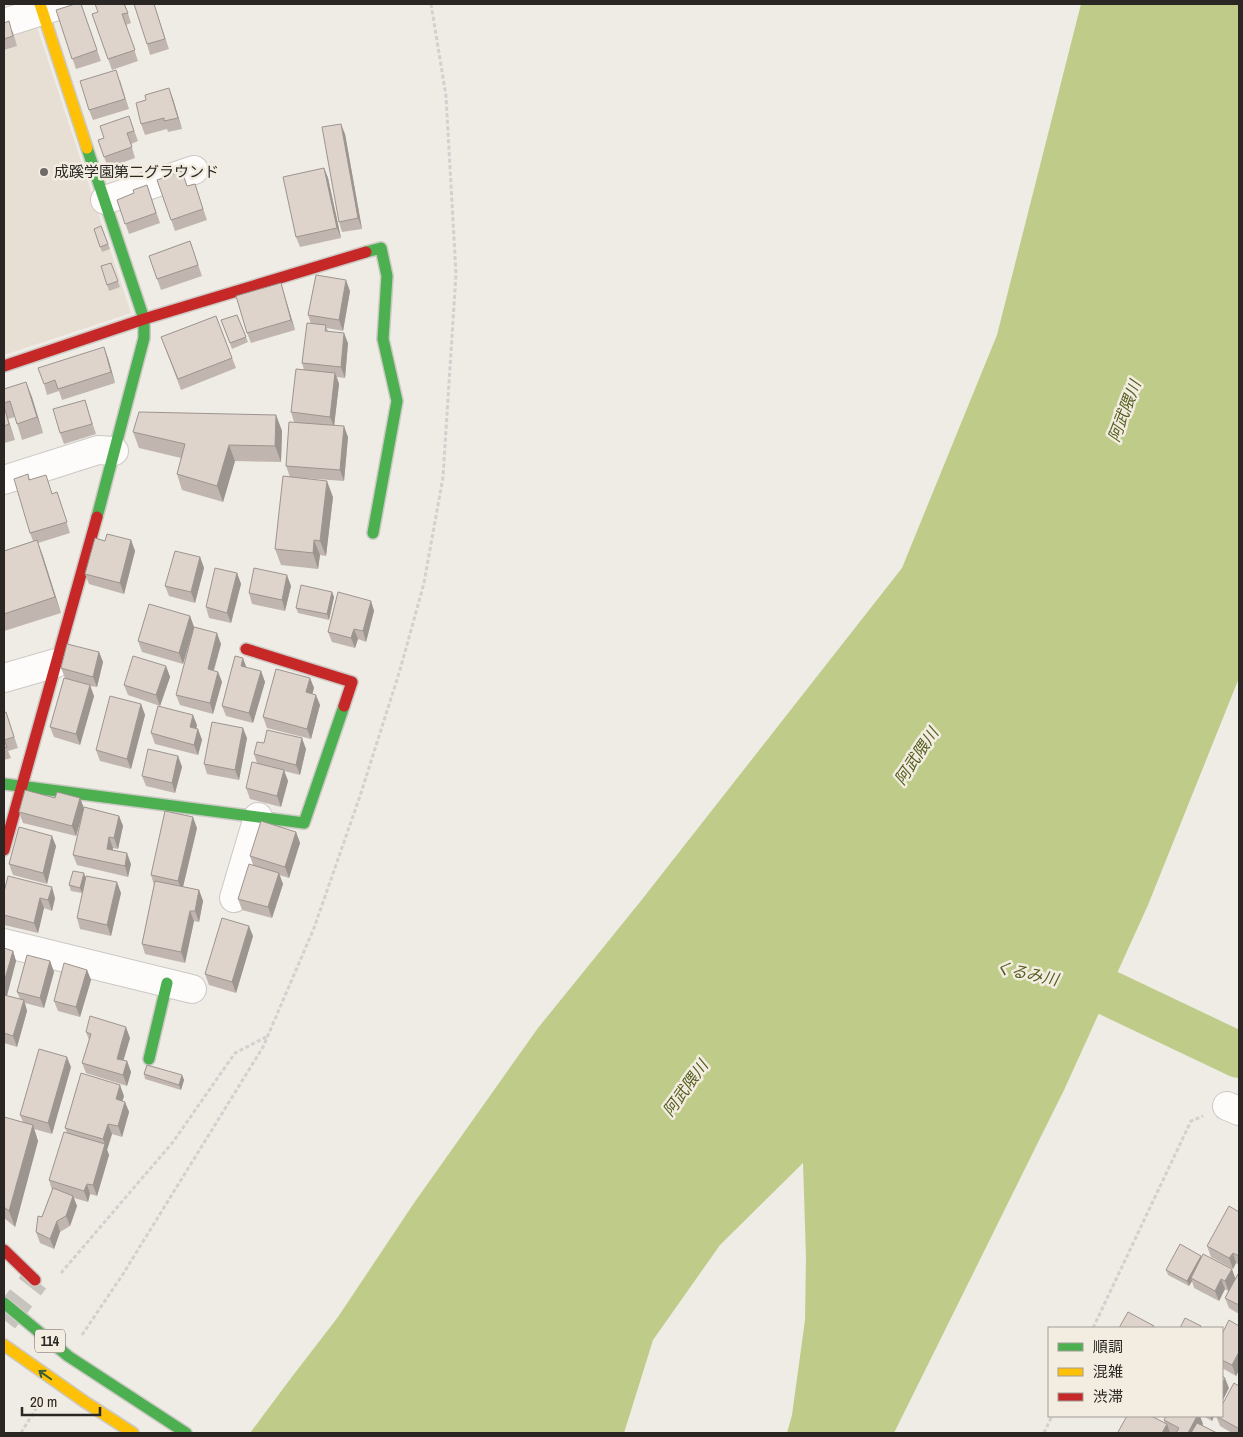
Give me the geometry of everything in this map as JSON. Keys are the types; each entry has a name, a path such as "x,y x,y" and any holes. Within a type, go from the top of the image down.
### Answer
{"main road":[{"path":"4,850 144,338 144,319 105,200 49,6"},
{"path":"4,366 144,319 380,248 387,276 383,339 397,401 373,533"},
{"path":"4,784 304,823 352,682 246,649"},
{"path":"149,1059 180,986"},
{"path":"4,1250 35,1280"},
{"name":"114","path":"4,1303 68,1356 186,1433"},
{"name":"114","path":"4,1344 85,1402 133,1433"}],"street":[{"path":"4,23 49,6"},
{"path":"105,200 194,170"},
{"path":"4,480 98,450 114,451"},
{"path":"4,678 56,663"},
{"path":"234,898 258,817"},
{"path":"4,943 180,986"}],"path":[{"path":"60,1274 173,1142 234,1053 267,1037"},
{"path":"1093,1327 1191,1121 1233,1109"},
{"path":"1044,1433 1052,1417"}],"shaded area":[{"name":"成蹊学園第二グラウンド","path":"35,21 131,313 4,355 4,32"}],"water":[{"name":"阿武隈川","path":"1081,4 1239,4 1239,678 1148,905 1065,1088 894,1433 787,1433 792,1415 805,1320 806,1257 803,1163 720,1245 653,1340 624,1433 250,1433 338,1317 414,1203 538,1028 640,902 902,568 997,335"}],"building":[{"path":"81,4 97,50 72,59 56,10"},
{"path":"95,4 124,4 128,13 122,14 135,50 108,59 92,14 98,12"},
{"path":"134,4 154,4 165,39 147,44"},
{"path":"9,21 13,36 4,39 4,23"},
{"path":"116,70 125,99 89,110 80,81"},
{"path":"169,88 178,118 164,121 164,118 141,124 136,103 146,100 145,95"},
{"path":"129,116 134,131 127,133 132,147 104,157 98,140 104,138 100,126"},
{"path":"341,124 358,218 339,222 322,127"},
{"path":"324,168 337,228 296,237 283,177"},
{"path":"182,171 187,186 195,184 203,209 171,220 157,180"},
{"path":"147,185 156,213 125,224 117,200 134,193 133,190"},
{"path":"101,226 108,244 100,247 94,229"},
{"path":"190,241 198,265 157,279 149,256"},
{"path":"111,263 118,281 107,285 101,266"},
{"path":"316,275 346,280 339,320 308,315"},
{"path":"281,283 291,320 247,333 236,296"},
{"path":"237,315 246,337 230,343 221,320"},
{"path":"216,316 232,358 178,379 161,337"},
{"path":"307,323 326,325 325,331 344,333 341,367 302,363"},
{"path":"104,347 111,372 58,389 55,380 44,384 38,368"},
{"path":"296,369 335,373 330,417 291,412"},
{"path":"26,382 37,417 17,424 10,401 4,403 4,389"},
{"path":"85,400 92,424 60,433 53,409"},
{"path":"4,406 9,424 4,426"},
{"path":"139,412 276,415 275,446 229,445 217,486 177,474 185,444 133,432"},
{"path":"289,422 344,426 340,470 286,466"},
{"path":"28,474 29,480 46,475 52,494 57,492 67,522 30,533 14,479"},
{"path":"283,476 327,481 320,541 314,540 313,553 275,549"},
{"path":"107,534 131,540 120,583 85,574 95,538 105,541"},
{"path":"37,540 55,597 4,614 4,551"},
{"path":"175,551 200,557 191,592 165,586"},
{"path":"215,568 237,573 227,613 206,607"},
{"path":"254,568 287,575 282,600 249,593"},
{"path":"301,585 332,592 327,614 296,608"},
{"path":"338,592 371,601 363,631 354,629 351,638 328,632"},
{"path":"149,604 190,616 179,653 138,641"},
{"path":"194,627 217,633 208,669 218,672 210,703 176,695"},
{"path":"67,644 99,652 93,677 61,668"},
{"path":"133,656 166,666 156,695 124,685"},
{"path":"235,656 243,658 241,666 261,671 249,713 222,706"},
{"path":"276,669 310,678 306,692 316,695 307,729 263,717"},
{"path":"64,678 90,685 76,734 50,727"},
{"path":"110,696 141,704 127,759 96,750"},
{"path":"158,706 193,715 190,727 198,729 194,745 151,733"},
{"path":"6,712 14,737 4,740 4,713"},
{"path":"212,722 243,728 235,770 204,764"},
{"path":"267,730 302,738 296,765 254,754 257,742 264,743"},
{"path":"148,749 178,756 172,783 142,776"},
{"path":"252,762 284,770 277,796 246,788"},
{"path":"25,790 55,798 57,792 80,798 72,826 19,812"},
{"path":"84,807 119,816 114,838 109,837 107,849 127,853 125,866 73,855"},
{"path":"165,811 193,817 178,881 151,875"},
{"path":"261,821 296,832 285,867 250,856"},
{"path":"19,827 52,836 43,873 9,864"},
{"path":"249,864 279,873 268,907 238,899"},
{"path":"73,871 84,873 80,888 69,885"},
{"path":"8,876 52,887 48,900 40,898 34,923 4,915 4,892"},
{"path":"86,876 117,882 107,925 77,918"},
{"path":"155,881 199,890 195,911 190,911 181,952 142,944"},
{"path":"222,918 249,926 232,982 205,974"},
{"path":"4,948 13,951 4,982"},
{"path":"27,955 50,961 40,998 17,992"},
{"path":"64,963 87,970 76,1007 54,1001"},
{"path":"4,995 24,1000 13,1036 4,1033"},
{"path":"90,1016 126,1027 117,1059 127,1061 123,1075 82,1063 91,1034 86,1032"},
{"path":"39,1049 67,1057 48,1123 20,1115"},
{"path":"147,1065 182,1075 179,1085 144,1074"},
{"path":"81,1073 120,1085 116,1099 125,1102 118,1126 108,1124 103,1139 65,1128"},
{"path":"4,1117 33,1125 9,1211 4,1207"},
{"path":"64,1132 105,1144 93,1185 87,1184 84,1191 49,1180"},
{"path":"53,1188 73,1196 66,1216 57,1221 50,1239 36,1232 38,1216 42,1217"},
{"path":"1229,1206 1239,1212 1239,1256 1233,1253 1229,1258 1207,1246"},
{"path":"1180,1244 1201,1256 1187,1281 1166,1270"},
{"path":"1203,1254 1232,1269 1225,1281 1221,1279 1215,1291 1191,1278"},
{"path":"1239,1274 1239,1305 1225,1298"},
{"path":"1128,1312 1154,1326 1154,1327 1120,1327"},
{"path":"1185,1318 1201,1326 1200,1327 1180,1327"},
{"path":"1229,1320 1239,1326 1239,1352 1232,1365 1223,1360 1223,1332"},
{"path":"1234,1383 1239,1386 1238,1428 1218,1417 1223,1417 1223,1403"},
{"path":"1126,1417 1153,1417 1167,1424 1162,1433 1118,1432"},
{"path":"1166,1417 1196,1417 1188,1433 1176,1433 1179,1428 1164,1420"},
{"path":"1197,1423 1217,1433 1191,1433"}],"waterway":[{"name":"くるみ川","path":"1048,977 1098,988 1239,1055"}],"tunnel":[{"path":"4,1320 35,1280"}],"traffic: fast":[{"path":"87,148 144,319 144,338 97,517"},
{"path":"366,252 381,248 387,276 383,339 397,401 373,533"},
{"path":"4,784 304,823 344,706"},
{"path":"149,1059 167,983"},
{"path":"4,1303 68,1356 186,1433"}],"traffic: slow":[{"path":"40,4 87,148"},
{"path":"4,1345 133,1433"}],"traffic: jam":[{"path":"4,366 144,319 366,252"},
{"path":"4,850 97,517"},
{"path":"246,649 352,682 344,706"},
{"path":"4,1250 35,1280"}],"place":[{"name":"成蹊学園第二グラウンド","path":"44,172"}]}
